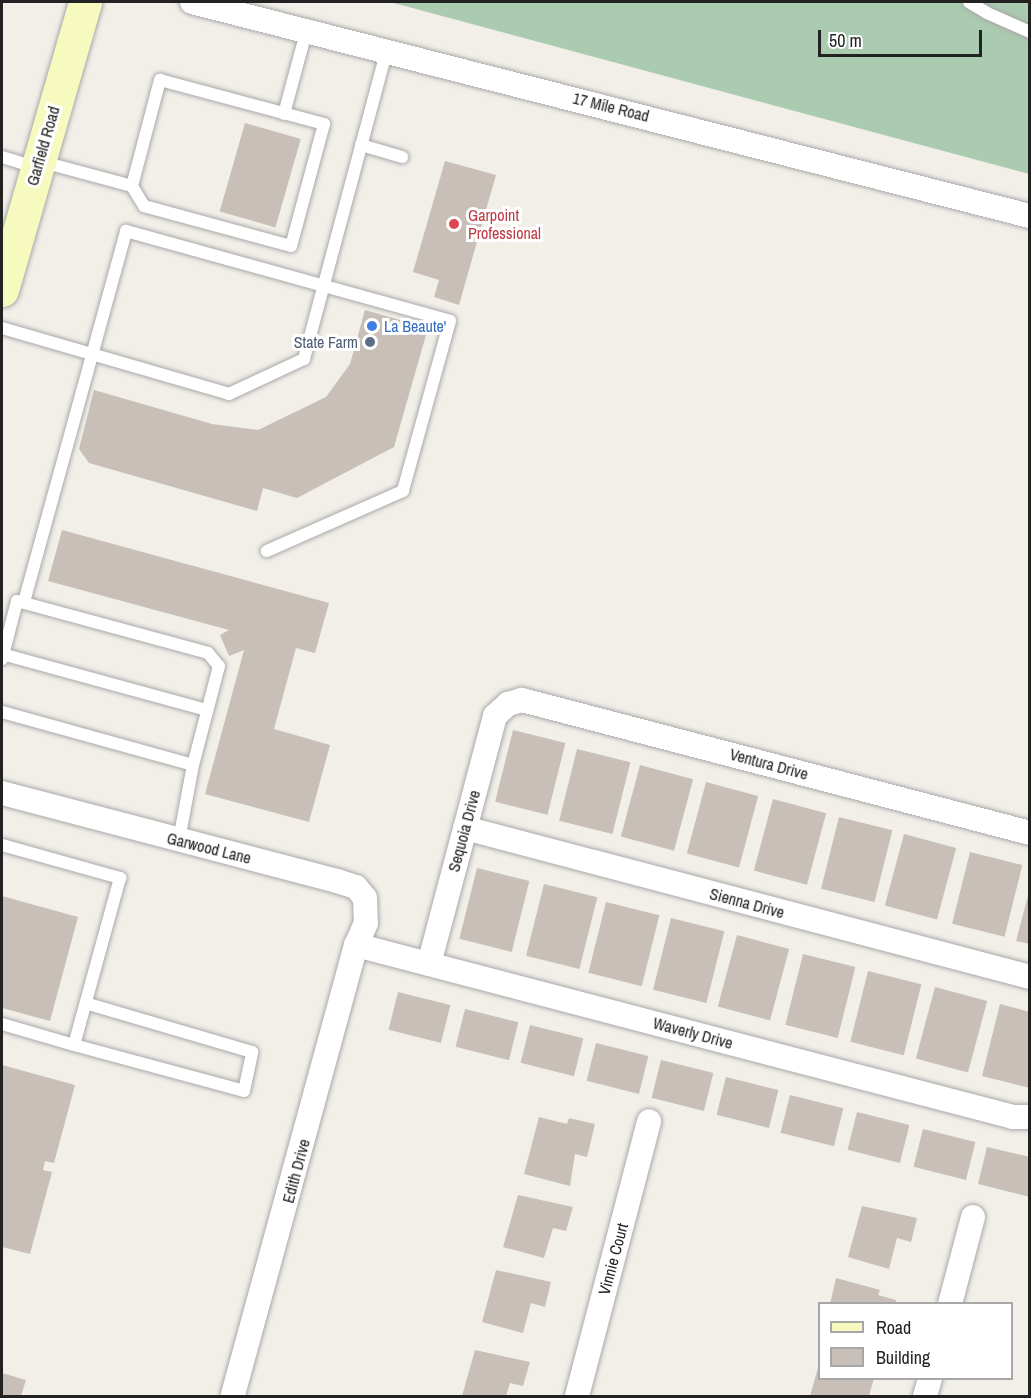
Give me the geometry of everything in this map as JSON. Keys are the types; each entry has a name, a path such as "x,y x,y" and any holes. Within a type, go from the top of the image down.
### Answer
{"main road":[{"name":"Garfield Road","path":"2,290 85,2"}],"street":[{"name":"17 Mile Road","path":"192,2 307,29 1029,216"},
{"name":"Ventura Drive","path":"508,704 522,700 535,702 1029,833"},
{"name":"Sequoia Drive","path":"429,964 495,716 508,704"},
{"name":"Garwood Lane","path":"2,793 356,887 364,898 367,911 366,923 356,945"},
{"name":"Sienna Drive","path":"465,828 1029,977"},
{"name":"Waverly Drive","path":"356,945 1013,1117 1029,1117"},
{"name":"Edith Drive","path":"233,1396 356,945"},
{"name":"Vinnie Court","path":"577,1396 649,1121"},
{"path":"951,1302 973,1217"},
{"path":"925,1396 929,1380"}],"lane":[{"path":"969,2 1029,32"},
{"path":"284,114 307,29"},
{"path":"2,328 229,394 304,359 387,50"},
{"path":"160,80 284,114 324,124 291,246 144,206 132,186 160,80"},
{"path":"362,145 402,157"},
{"path":"2,157 132,186"},
{"path":"24,602 126,231 324,284 450,321 403,491 267,551"},
{"path":"179,840 193,765 219,666 208,653 17,600 2,656 207,710"},
{"path":"2,712 193,765"},
{"path":"2,845 120,878 75,1045"},
{"path":"2,1024 244,1091 252,1052 86,1003"}],"green space":[{"path":"390,2 1029,2 1029,174"}],"building":[{"path":"245,123 301,139 275,227 220,211"},
{"name":"Garpoint Professional","path":"445,161 496,175 459,305 434,297 439,280 413,272"},
{"path":"365,310 428,328 394,447 297,498 263,488 257,511 89,463 79,449 94,390 212,424 258,430 326,397 350,364"},
{"path":"62,530 329,603 315,653 296,648 274,729 330,745 309,822 205,794 244,650 229,656 220,635 229,630 48,581"},
{"path":"513,730 565,743 547,815 495,802"},
{"path":"577,749 630,762 612,834 559,821"},
{"path":"640,765 693,779 674,851 621,836"},
{"path":"706,782 758,796 739,867 687,853"},
{"path":"773,799 826,813 807,885 754,870"},
{"path":"839,817 892,830 874,902 821,889"},
{"path":"904,834 956,848 937,919 885,905"},
{"path":"970,852 1022,865 1004,937 952,924"},
{"path":"477,868 529,881 512,952 459,939"},
{"path":"544,884 597,897 579,969 526,956"},
{"path":"1030,892 1030,944 1016,941"},
{"path":"2,896 78,917 50,1021 2,1008"},
{"path":"606,902 659,915 642,986 588,973"},
{"path":"671,918 724,931 706,1003 653,990"},
{"path":"737,935 789,949 770,1020 718,1006"},
{"path":"803,954 855,967 838,1038 785,1025"},
{"path":"868,971 921,984 904,1055 850,1042"},
{"path":"935,987 987,1001 968,1072 916,1058"},
{"path":"398,992 450,1005 441,1043 389,1030"},
{"path":"1000,1004 1030,1012 1030,1088 982,1076"},
{"path":"465,1009 518,1022 509,1060 456,1047"},
{"path":"530,1025 583,1038 574,1076 521,1063"},
{"path":"596,1043 648,1056 639,1094 587,1081"},
{"path":"661,1060 713,1073 704,1111 652,1098"},
{"path":"2,1065 75,1085 54,1163 45,1161 43,1170 52,1172 30,1254 2,1247"},
{"path":"726,1077 778,1090 769,1128 717,1115"},
{"path":"790,1095 843,1108 834,1146 781,1133"},
{"path":"857,1112 909,1125 900,1163 848,1150"},
{"path":"539,1117 567,1124 569,1118 595,1124 587,1157 575,1154 570,1186 524,1174"},
{"path":"923,1129 975,1142 966,1180 914,1167"},
{"path":"987,1147 1030,1157 1030,1197 978,1184"},
{"path":"518,1195 573,1207 566,1231 553,1228 544,1258 503,1247"},
{"path":"862,1206 917,1218 911,1242 897,1238 889,1269 848,1257"},
{"path":"496,1270 551,1282 545,1307 531,1303 523,1333 482,1322"},
{"path":"836,1278 880,1290 878,1295 896,1300 896,1302 830,1302"},
{"path":"475,1350 530,1362 523,1386 510,1383 506,1396 462,1396"},
{"path":"818,1368 818,1380 873,1380 869,1396 810,1396"},
{"path":"2,1373 26,1380 21,1396 2,1396"}],"place":[{"name":"Garpoint Professional","path":"454,224"},
{"name":"La Beaute'","path":"372,326"},
{"name":"State Farm","path":"370,342"}]}
